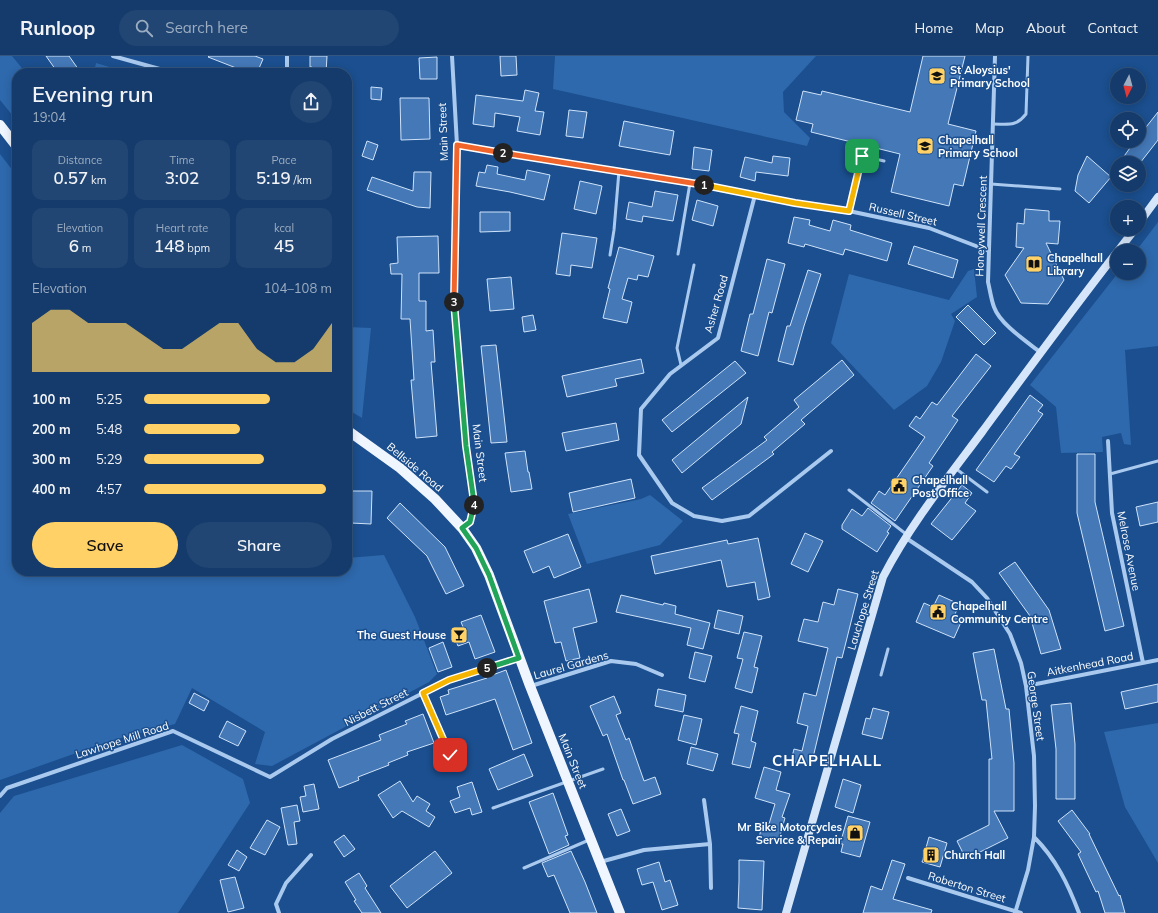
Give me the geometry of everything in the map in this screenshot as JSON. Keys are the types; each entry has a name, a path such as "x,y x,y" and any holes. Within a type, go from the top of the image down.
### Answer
{"main road":[{"path":"0,125 12,141"},
{"name":"Bellside Road","path":"352,434 400,468 435,499 462,528"},
{"name":"Main Street","path":"462,528 476,548 489,575 519,658 620,913"}],"street":[{"path":"113,56 149,68"},
{"path":"287,56 288,68"},
{"name":"Main Street","path":"452,56 457,145 453,308 466,446 474,502 470,522 462,528"},
{"name":"Honeywell Crescent","path":"995,56 988,282 994,307 999,317 1040,352"},
{"name":"Russell Street","path":"457,145 690,183 795,203 849,211 929,228 989,251"},
{"name":"Asher Road","path":"755,195 718,338 670,374 641,409 639,455 672,503 694,516 722,521 749,516 831,451"},
{"path":"1146,213 1158,197"},
{"name":"Lauchope Street","path":"1123,244 1129,236"},
{"name":"Lauchope Street","path":"786,913 883,577 906,537 955,468 1040,352 1110,260"},
{"name":"Melrose Avenue","path":"1108,441 1112,512 1143,663"},
{"name":"George Street","path":"906,537 972,582 987,598 1010,634 1020,663 1026,686 1034,756 1035,806 1034,837 1028,870 1015,912"},
{"name":"Nisbett Street","path":"270,777 332,739 449,680 519,658"},
{"name":"Aitkenhead Road","path":"1026,686 1158,660"},
{"name":"Laurel Gardens","path":"530,686 610,661 636,664 662,675"},
{"path":"423,693 456,768"},
{"name":"Lawhope Mill Road","path":"0,796 7,788 173,730 270,777"},
{"path":"704,800 710,844 711,888"},
{"path":"1034,837 1047,850 1061,873 1068,885 1079,913"},
{"path":"600,862 644,850 710,844"},
{"path":"279,913 276,904 286,882 311,855"},
{"name":"Roberton Street","path":"908,878 1021,913"}],"lane":[{"path":"993,124 1011,124 1020,121 1026,114 1028,56"},
{"path":"849,211 862,156 884,161"},
{"path":"610,255 620,172"},
{"path":"678,254 690,183"},
{"path":"991,184 1060,189"},
{"path":"681,365 677,348 694,265"},
{"path":"1110,474 1158,461"},
{"path":"955,468 987,492"},
{"path":"849,490 906,537"},
{"path":"881,675 888,649"},
{"path":"493,808 602,769"},
{"path":"524,868 590,839"}],"shaded area":[{"path":"0,56 12,56 22,68 12,68 12,115 0,100"},
{"path":"555,56 816,56 783,92 784,112 810,138 807,146 553,89"},
{"path":"96,63 113,68 95,68"},
{"path":"0,154 12,170 12,576 352,576 352,558 384,555 415,617 437,674 429,682 272,766 255,764 265,732 192,688 175,724 113,740 0,780"},
{"path":"1158,222 1158,346 1125,350 1131,445 1124,444 1121,433 1102,437 1103,452 1061,453 1056,407 1030,385 1112,280 1146,280 1146,244 1141,244"},
{"path":"974,269 977,297 951,314 955,321 941,362 927,386 894,410 831,343 849,274 949,300 968,271"},
{"path":"352,327 371,328 362,418 352,412"},
{"path":"650,495 683,521 660,545 587,564 568,514 641,499"},
{"path":"1158,723 1158,863 1125,807 1104,732"},
{"path":"182,745 243,779 250,803 178,913 0,913 0,813 14,796"}],"building":[{"path":"46,56 69,56 77,68 54,68"},
{"path":"255,56 263,59 259,68 236,68 208,57"},
{"path":"310,56 327,56 326,68 310,67"},
{"path":"500,56 516,56 517,75 501,76"},
{"path":"923,56 965,56 948,124 976,131 963,186 954,184 949,206 891,192 900,154 811,132 813,124 796,120 803,91 821,95 822,91 910,112"},
{"path":"437,57 437,79 420,79 419,58"},
{"path":"371,87 382,88 381,100 371,99"},
{"path":"525,90 539,93 535,111 544,112 540,135 517,131 520,117 495,113 494,127 473,124 476,95 523,101"},
{"path":"400,98 429,98 430,139 401,140"},
{"path":"569,110 587,112 583,138 566,136"},
{"path":"1158,112 1158,140 1145,156 1124,156 1130,148 1146,148 1146,127"},
{"path":"624,121 674,131 670,155 619,146"},
{"path":"367,141 378,145 373,160 362,156"},
{"path":"694,147 712,150 709,171 692,169"},
{"path":"773,156 790,158 788,176 756,172 755,181 740,177 745,157 772,163"},
{"path":"1087,156 1110,176 1110,178 1089,203 1075,191 1078,175"},
{"path":"487,165 498,167 497,174 525,180 527,170 550,175 544,200 476,186 479,172 485,173"},
{"path":"414,172 431,172 430,208 417,207 367,190 372,177 413,191"},
{"path":"580,181 602,186 596,214 574,209"},
{"path":"655,191 678,195 673,221 643,216 642,222 626,219 629,202 652,207"},
{"path":"697,200 718,206 713,226 692,220"},
{"name":"Chapelhall Library","path":"1025,209 1049,211 1049,221 1060,221 1058,244 1046,243 1064,280 1048,304 1021,303 1005,275 1024,248 1016,247 1017,223 1024,224"},
{"path":"480,212 510,212 510,231 480,232"},
{"path":"794,217 810,220 809,225 830,231 833,220 851,225 850,230 892,243 887,261 845,249 843,255 805,244 804,247 788,243"},
{"path":"562,233 597,238 592,268 571,265 570,276 556,274"},
{"path":"438,236 439,273 419,273 419,301 426,301 426,331 433,330 435,362 431,362 437,436 416,438 411,380 414,380 410,319 401,319 402,274 391,274 390,264 398,263 397,237"},
{"path":"914,246 958,260 953,278 908,264"},
{"path":"619,247 654,256 648,277 638,275 637,280 628,278 622,299 632,302 627,323 603,318 610,289 608,288"},
{"path":"767,259 785,264 772,313 769,312 758,356 741,351 750,314 753,314"},
{"path":"808,270 821,274 793,365 778,361 787,326 790,326"},
{"path":"511,277 514,309 490,311 487,279"},
{"path":"968,305 996,333 984,345 956,317"},
{"path":"533,315 536,330 524,332 522,317"},
{"path":"496,345 507,442 491,443 481,346"},
{"path":"976,354 991,366 952,416 958,420 929,463 933,466 895,521 871,503 879,491 885,495 925,437 909,426 916,416 920,419 932,402 937,405"},
{"path":"641,359 644,373 615,379 617,386 567,397 562,376"},
{"path":"842,360 854,375 801,420 805,424 772,452 774,454 712,500 702,488 767,440 764,437 799,407 794,400"},
{"path":"735,361 746,373 672,432 662,420"},
{"path":"1030,395 1043,405 1038,411 1043,414 1014,454 1020,457 1011,469 1006,466 994,482 976,470"},
{"path":"748,397 741,424 682,473 672,460"},
{"path":"616,423 619,440 566,451 562,433"},
{"path":"525,451 532,489 511,492 505,453"},
{"path":"1077,454 1095,454 1095,502 1124,626 1105,631 1077,513"},
{"path":"631,479 635,498 573,512 569,493"},
{"path":"962,485 972,493 965,503 976,511 952,540 931,524"},
{"path":"352,491 372,491 371,524 352,523"},
{"path":"1158,502 1158,522 1140,526 1136,507"},
{"path":"400,503 445,547 464,586 446,594 427,556 387,518"},
{"path":"868,508 891,526 887,532 889,533 877,552 842,529 842,525 852,509 862,516"},
{"path":"805,533 823,541 808,572 791,564"},
{"path":"568,534 581,567 554,578 549,566 533,573 524,551"},
{"path":"758,538 770,597 758,600 755,582 727,587 721,560 655,574 651,556 727,540 728,544"},
{"path":"1015,562 1049,610 1061,649 1041,654 1030,616 999,573"},
{"path":"589,589 597,622 573,628 580,658 566,661 561,642 555,643 544,601"},
{"path":"838,589 858,594 842,658 837,657 811,766 791,761 794,749 802,751 808,726 797,723 804,693 816,696 828,648 798,641 804,619 818,622 823,602 834,605"},
{"path":"621,595 663,605 664,603 676,606 675,614 710,623 703,649 687,645 691,628 616,612"},
{"name":"Chapelhall Community Centre","path":"939,595 959,604 954,617 962,620 954,638 916,622 924,603 933,607"},
{"path":"718,610 743,616 739,634 714,628"},
{"path":"481,615 495,652 475,659 469,642 458,646 452,631 463,627 461,622"},
{"path":"744,632 762,636 754,667 758,668 752,693 735,688 743,659 737,658"},
{"path":"443,642 452,667 438,672 429,648"},
{"path":"994,649 1006,709 1009,709 1014,763 1014,811 994,811 1008,838 966,859 957,841 989,825 989,759 992,759 986,700 982,700 973,653"},
{"path":"695,652 712,656 705,682 689,678"},
{"path":"506,670 532,743 513,750 495,699 446,715 440,697 449,694 448,690 487,678"},
{"path":"1158,684 1158,702 1125,709 1121,692"},
{"path":"658,689 686,695 683,712 655,706"},
{"path":"194,693 209,701 204,711 189,703"},
{"path":"614,696 621,713 616,715 626,740 629,738 644,781 655,777 661,794 633,804 607,734 603,736 590,706"},
{"path":"1071,703 1075,744 1075,799 1056,799 1056,749 1051,705"},
{"path":"741,706 758,711 751,741 756,743 750,768 732,764 739,734 734,733"},
{"path":"873,708 889,712 882,739 862,734 866,718 870,719"},
{"path":"423,714 434,743 407,752 408,755 388,763 389,765 358,777 359,780 339,788 328,760 381,740 379,735 407,724 405,721"},
{"path":"684,715 702,719 696,745 678,740"},
{"path":"227,721 246,731 238,746 219,737"},
{"path":"691,747 718,754 713,771 687,764"},
{"path":"524,754 533,776 498,790 489,769"},
{"path":"764,767 781,772 776,790 790,794 782,817 785,818 779,839 759,839 762,823 769,824 775,804 755,798"},
{"path":"843,779 861,785 853,813 835,807"},
{"path":"400,781 413,802 417,796 430,804 426,811 435,817 429,827 402,811 393,818 378,795"},
{"path":"472,782 482,812 472,815 470,808 455,813 450,801 460,797 457,787"},
{"path":"314,784 319,809 303,812 300,797 306,796 304,786"},
{"path":"553,793 568,835 565,836 569,845 549,854 529,802"},
{"path":"297,805 300,821 294,822 297,844 288,845 281,808"},
{"path":"621,809 630,831 617,836 608,814"},
{"path":"1072,810 1090,834 1119,896 1120,895 1125,913 1105,913 1098,891 1096,892 1078,854 1081,852 1058,821"},
{"name":"Mr Bike Motorcycles Service & Repair","path":"848,816 870,822 860,857 841,852 843,844 840,844"},
{"path":"267,820 280,827 265,855 250,848"},
{"path":"344,835 355,849 344,857 334,842"},
{"name":"Church Hall","path":"929,837 947,843 940,867 922,862"},
{"path":"237,850 247,857 239,871 228,865"},
{"path":"435,851 452,873 407,908 390,886"},
{"path":"571,851 597,913 570,913 554,875 548,877 542,863"},
{"path":"739,860 764,861 762,910 738,908"},
{"path":"892,860 905,864 893,899 932,910 931,913 863,913 871,886 882,890"},
{"path":"659,862 665,882 670,880 678,905 662,910 653,882 642,885 637,869"},
{"path":"359,873 367,886 365,888 381,913 362,913 354,901 356,900 345,882"},
{"path":"235,877 244,908 228,912 220,880"}],"place":[{"name":"St Aloysius' Primary School","path":"937,76"},
{"name":"Chapelhall Primary School","path":"925,146"},
{"name":"Chapelhall Library","path":"1034,264"},
{"name":"Chapelhall Post Office","path":"899,486"},
{"name":"Chapelhall Community Centre","path":"938,612"},
{"name":"The Guest House","path":"459,635"},
{"name":"Mr Bike Motorcycles Service & Repair","path":"855,833"},
{"name":"Church Hall","path":"931,855"}],"district":[{"name":"CHAPELHALL","path":"827,760"}],"route":[{"path":"450,755 423,693 449,680 519,658 489,575 476,548 462,528 470,522 474,502 466,446 453,308 457,145 690,183 795,203 849,211 862,156"}]}
